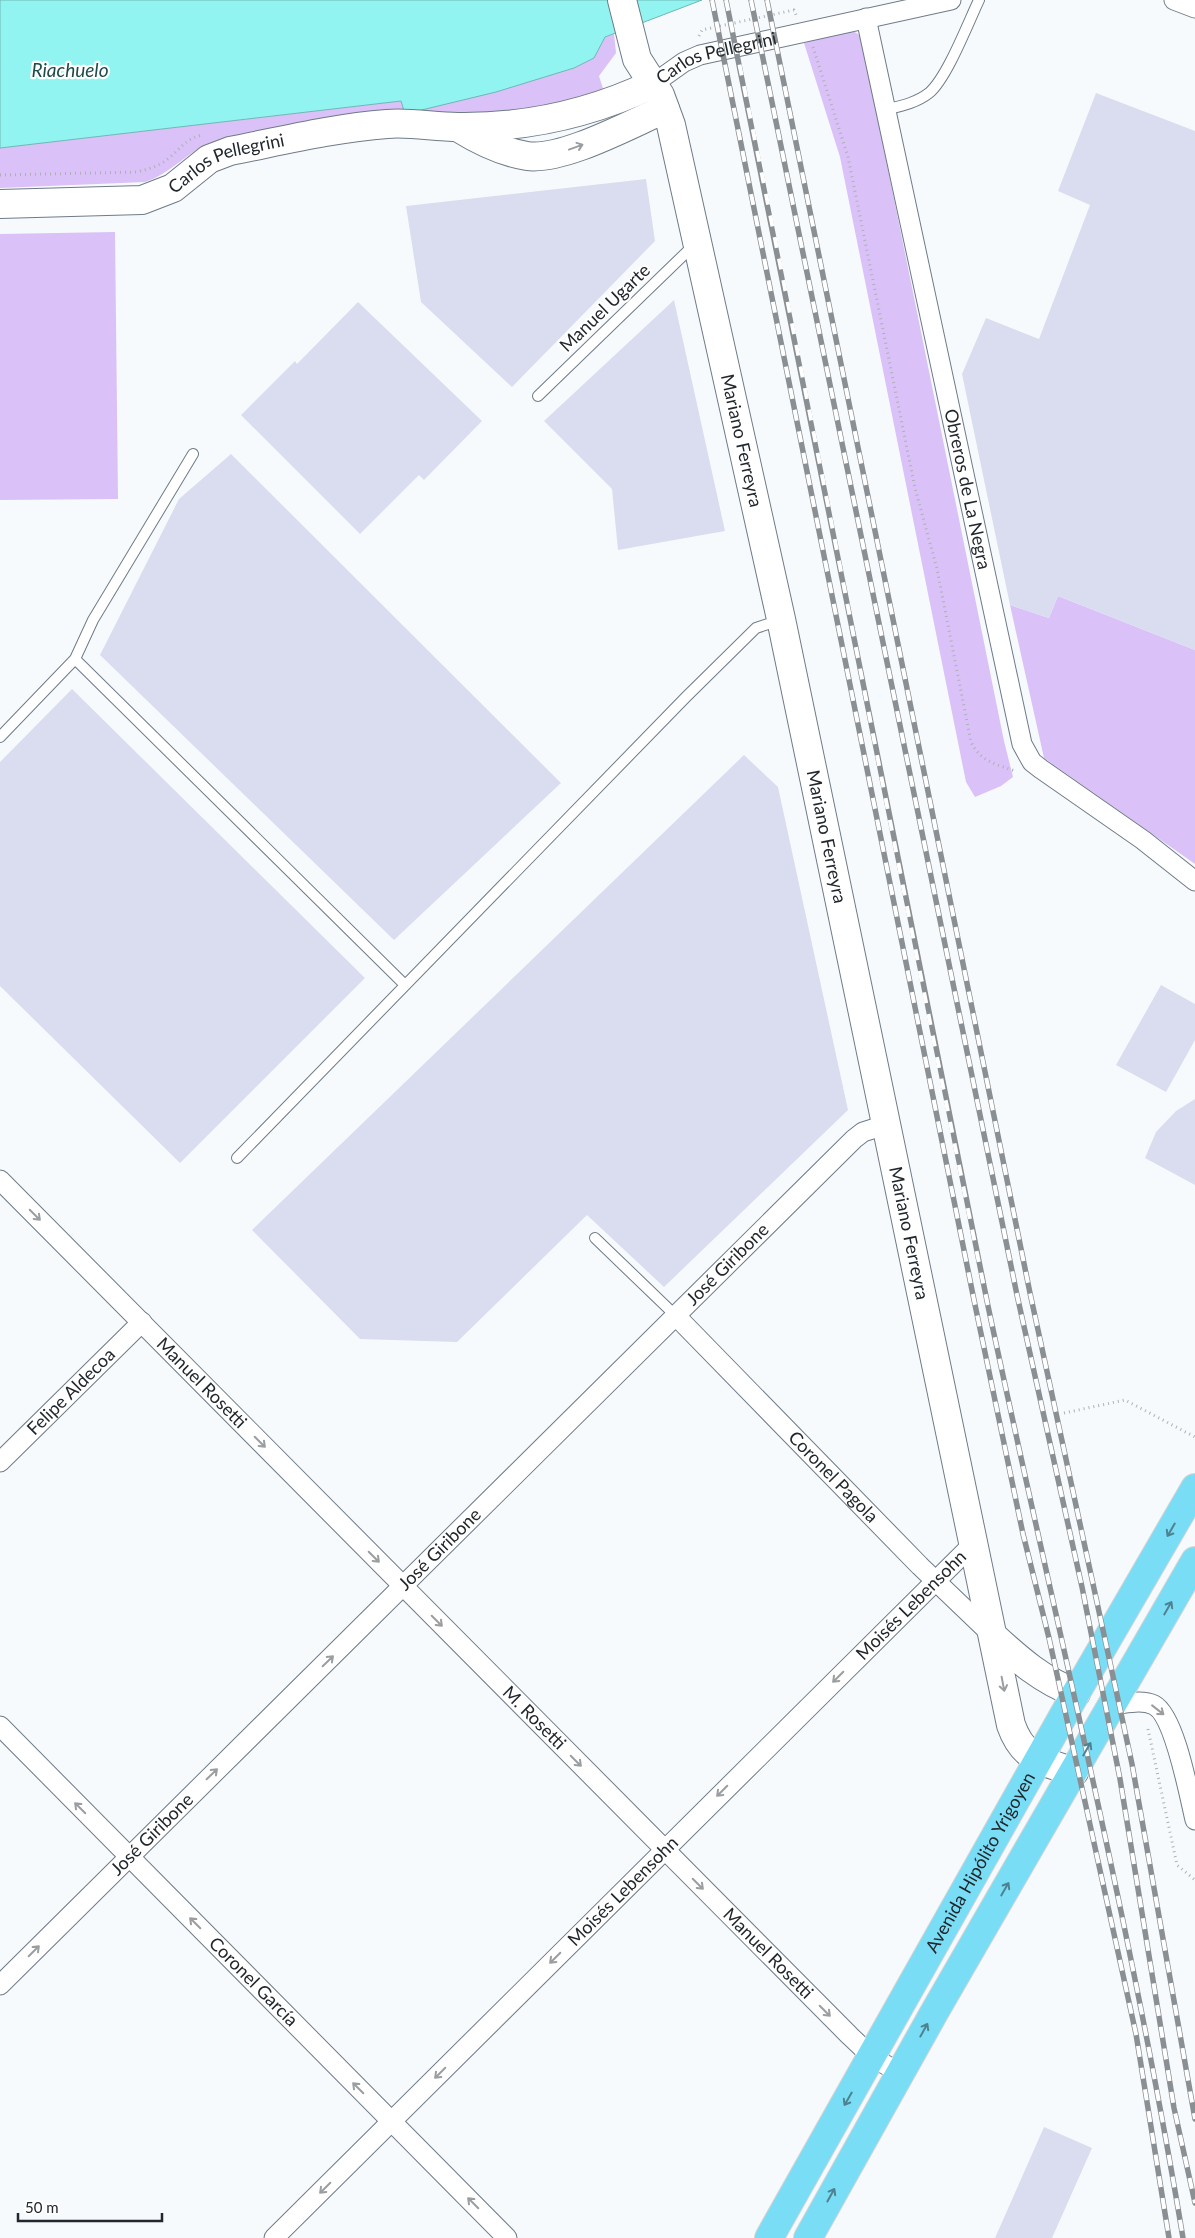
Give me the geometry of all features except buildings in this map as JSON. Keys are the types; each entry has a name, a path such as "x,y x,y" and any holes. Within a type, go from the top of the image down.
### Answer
{"main road":[{"name":"Avenida Hipólito Yrigoyen","path":"769,2238 1076,1693 1195,1488"},
{"name":"Avenida Hipólito Yrigoyen","path":"808,2238 900,2073 1195,1562"}],"street":[{"name":"Mariano Ferreyra","path":"622,0 637,59 653,84 671,126 780,619 973,1544 1016,1741 1028,1754 1038,1761 1074,1772"},
{"name":"Carlos Pellegrini","path":"0,204 142,200 173,188 209,159 230,151 364,126 415,124 458,127 521,124 567,116 606,105 653,84 684,62 700,55 951,0"},
{"path":"1174,0 1195,8"},
{"name":"Obreros de La Negra","path":"866,18 1022,744 1032,762 1143,840 1195,881"},
{"name":"Carlos Pellegrini","path":"458,127 479,141 528,156 565,150 665,109"},
{"path":"521,124 516,130 514,138 516,146 528,156"},
{"name":"José Giribone","path":"0,1985 128,1856 854,1139 863,1132 885,1125"},
{"name":"Manuel Rosetti","path":"0,1180 403,1586"},
{"name":"Coronel Pagola","path":"676,1316 934,1581 993,1636"},
{"name":"Felipe Aldecoa","path":"0,1462 142,1322"},
{"name":"Moisés Lebensohn","path":"274,2238 973,1544"},
{"name":"M. Rosetti","path":"403,1586 664,1849"},
{"path":"993,1636 1033,1671 1050,1682 1076,1693"},
{"path":"1112,1705 1143,1702 1153,1705 1167,1717 1195,1820"},
{"name":"Coronel García","path":"0,1726 507,2238"},
{"name":"Manuel Rosetti","path":"664,1849 872,2057"},
{"path":"872,2057 900,2073"}],"lane":[{"path":"885,110 909,104 930,92 941,75 979,0"},
{"name":"Manuel Ugarte","path":"538,396 696,243"},
{"path":"0,737 75,659 94,620 193,454"},
{"path":"237,1158 404,984 756,628 780,619"},
{"path":"75,659 404,984"},
{"path":"595,1238 676,1316"}],"path":[{"path":"794,10 815,50 833,115 848,157 915,488 938,568 971,742 977,754 984,759 1017,772"},
{"path":"1064,1413 1125,1400 1195,1437"},
{"path":"1143,1702 1176,1865 1195,1880"}],"shaded area":[{"path":"850,29 861,36 1004,741 1013,777 1001,786 975,797 966,782 840,157 804,43"},
{"path":"614,34 616,53 599,76 605,95 520,114 310,125 203,146 161,175 145,182 0,188 0,148 401,101 405,113 574,68 594,58 605,37"},
{"path":"115,232 118,499 0,500 0,234"},
{"path":"1058,596 1195,650 1195,864 1044,758 1010,605 1049,618"}],"water":[{"name":"Riachuelo","path":"0,0 702,0 605,37 594,58 574,68 496,92 405,114 401,101 0,148"}],"railway":[{"path":"712,0 974,1300 1023,1534 1049,1638 1136,2034 1169,2238"},
{"path":"726,0 793,326 954,1143 1013,1422 1116,1887 1140,2004 1183,2238"},
{"path":"751,0 1017,1295 1082,1587 1120,1779 1174,2108 1195,2203"},
{"path":"767,0 1030,1293 1132,1764 1195,2119"}]}
